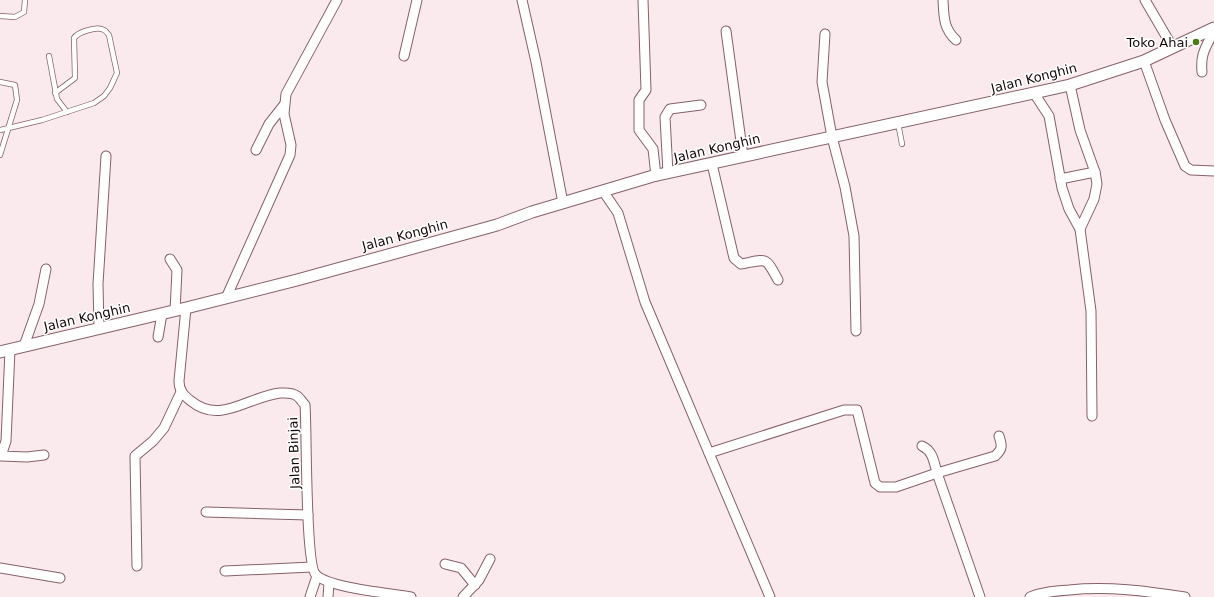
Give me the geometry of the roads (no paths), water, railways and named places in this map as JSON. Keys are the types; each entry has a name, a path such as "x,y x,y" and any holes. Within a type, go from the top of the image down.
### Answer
{"street":[{"path":"226,298 290,155 291,144 284,114 286,94 337,0"},
{"path":"404,56 417,0"},
{"path":"522,0 536,62 563,204"},
{"path":"643,0 646,90 640,100 638,130 653,149 656,176"},
{"path":"943,0 948,33 956,40"},
{"path":"1145,0 1173,48"},
{"path":"1202,72 1202,55 1214,28"},
{"name":"Jalan Konghin","path":"5,351 226,298 497,225 602,191 668,173 1070,85 1144,61 1214,28"},
{"path":"726,31 743,156"},
{"path":"825,34 822,82 832,137 845,188 854,236 856,331"},
{"path":"1144,61 1165,120 1185,166 1191,170 1214,172"},
{"path":"1070,85 1080,130 1095,172 1096,184 1094,199 1080,229"},
{"path":"1034,93 1049,116 1060,179 1069,209 1080,229 1091,311 1092,416"},
{"path":"256,150 269,124 284,105"},
{"path":"668,173 665,117 667,112 670,109 701,105"},
{"path":"98,329 98,284 106,156"},
{"path":"712,164 734,258 741,264 764,260 768,262 778,280"},
{"path":"1060,179 1095,172"},
{"path":"602,191 618,213 645,302 770,597"},
{"path":"170,259 177,270 175,311"},
{"path":"24,346 39,304 46,269"},
{"path":"137,566 134,456 153,441 164,428 181,392 179,381 186,308"},
{"path":"158,337 162,314"},
{"path":"5,351 6,440 1,456 27,457 44,455"},
{"name":"Jalan Binjai","path":"181,392 199,408 214,412 222,411 259,397 288,392 297,396 305,405 308,515 312,567 317,576"},
{"path":"709,453 844,410 857,410 875,483 880,487 896,487 995,456 1000,451 1002,445 999,436"},
{"path":"922,446 928,449 931,454 980,597"},
{"path":"206,512 308,515"},
{"path":"463,597 479,580 490,559"},
{"path":"445,564 461,568 475,585"},
{"path":"225,571 312,567"},
{"path":"0,568 60,578"},
{"path":"310,597 317,576 329,583 411,597"},
{"path":"328,597 329,583"},
{"path":"1030,597 1049,592 1091,588 1134,589 1185,597"}],"lane":[{"path":"0,16 19,16 24,12 25,0"},
{"path":"0,130 67,112 94,103 104,96 116,78 116,66 109,35 104,30 99,29 76,34 74,38 75,78 55,93"},
{"path":"49,56 55,93 57,99 67,112"},
{"path":"0,82 15,85 17,94 17,100 0,155"},
{"path":"898,123 902,144"}],"place":[{"name":"Toko Ahai","path":"1196,42"}]}
